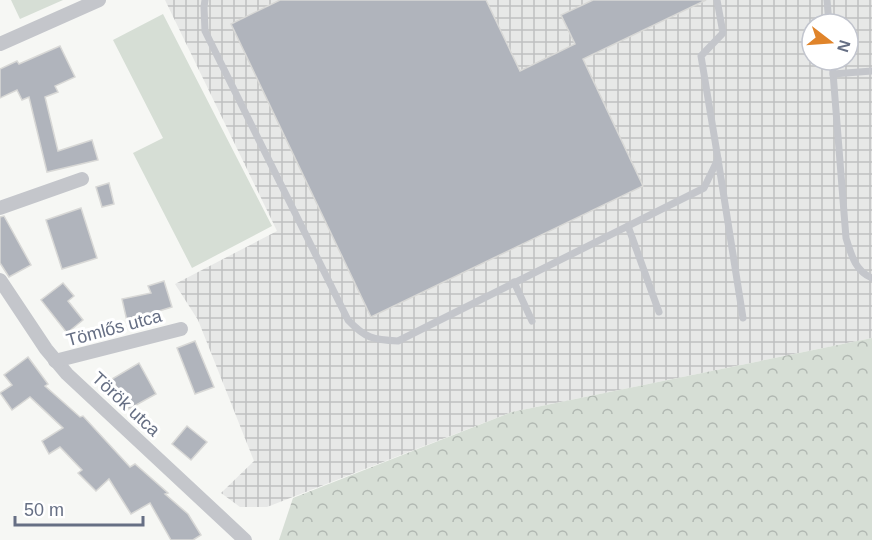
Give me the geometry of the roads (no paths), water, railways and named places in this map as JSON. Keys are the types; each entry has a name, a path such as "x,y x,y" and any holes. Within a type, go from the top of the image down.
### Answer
{"street":[{"path":"0,45 99,0"},
{"path":"0,208 82,179"},
{"name":"Török utca","path":"0,280 55,362 245,540"},
{"name":"Tömlős utca","path":"55,362 181,329"}],"lane":[{"path":"205,0 205,31 348,320 360,332 374,340 398,341 704,188 718,159"},
{"path":"717,0 723,33 701,56 744,318"},
{"path":"872,71 833,74 846,237 853,260 863,274 872,278"},
{"path":"628,226 658,312"},
{"path":"514,282 532,321"}]}
